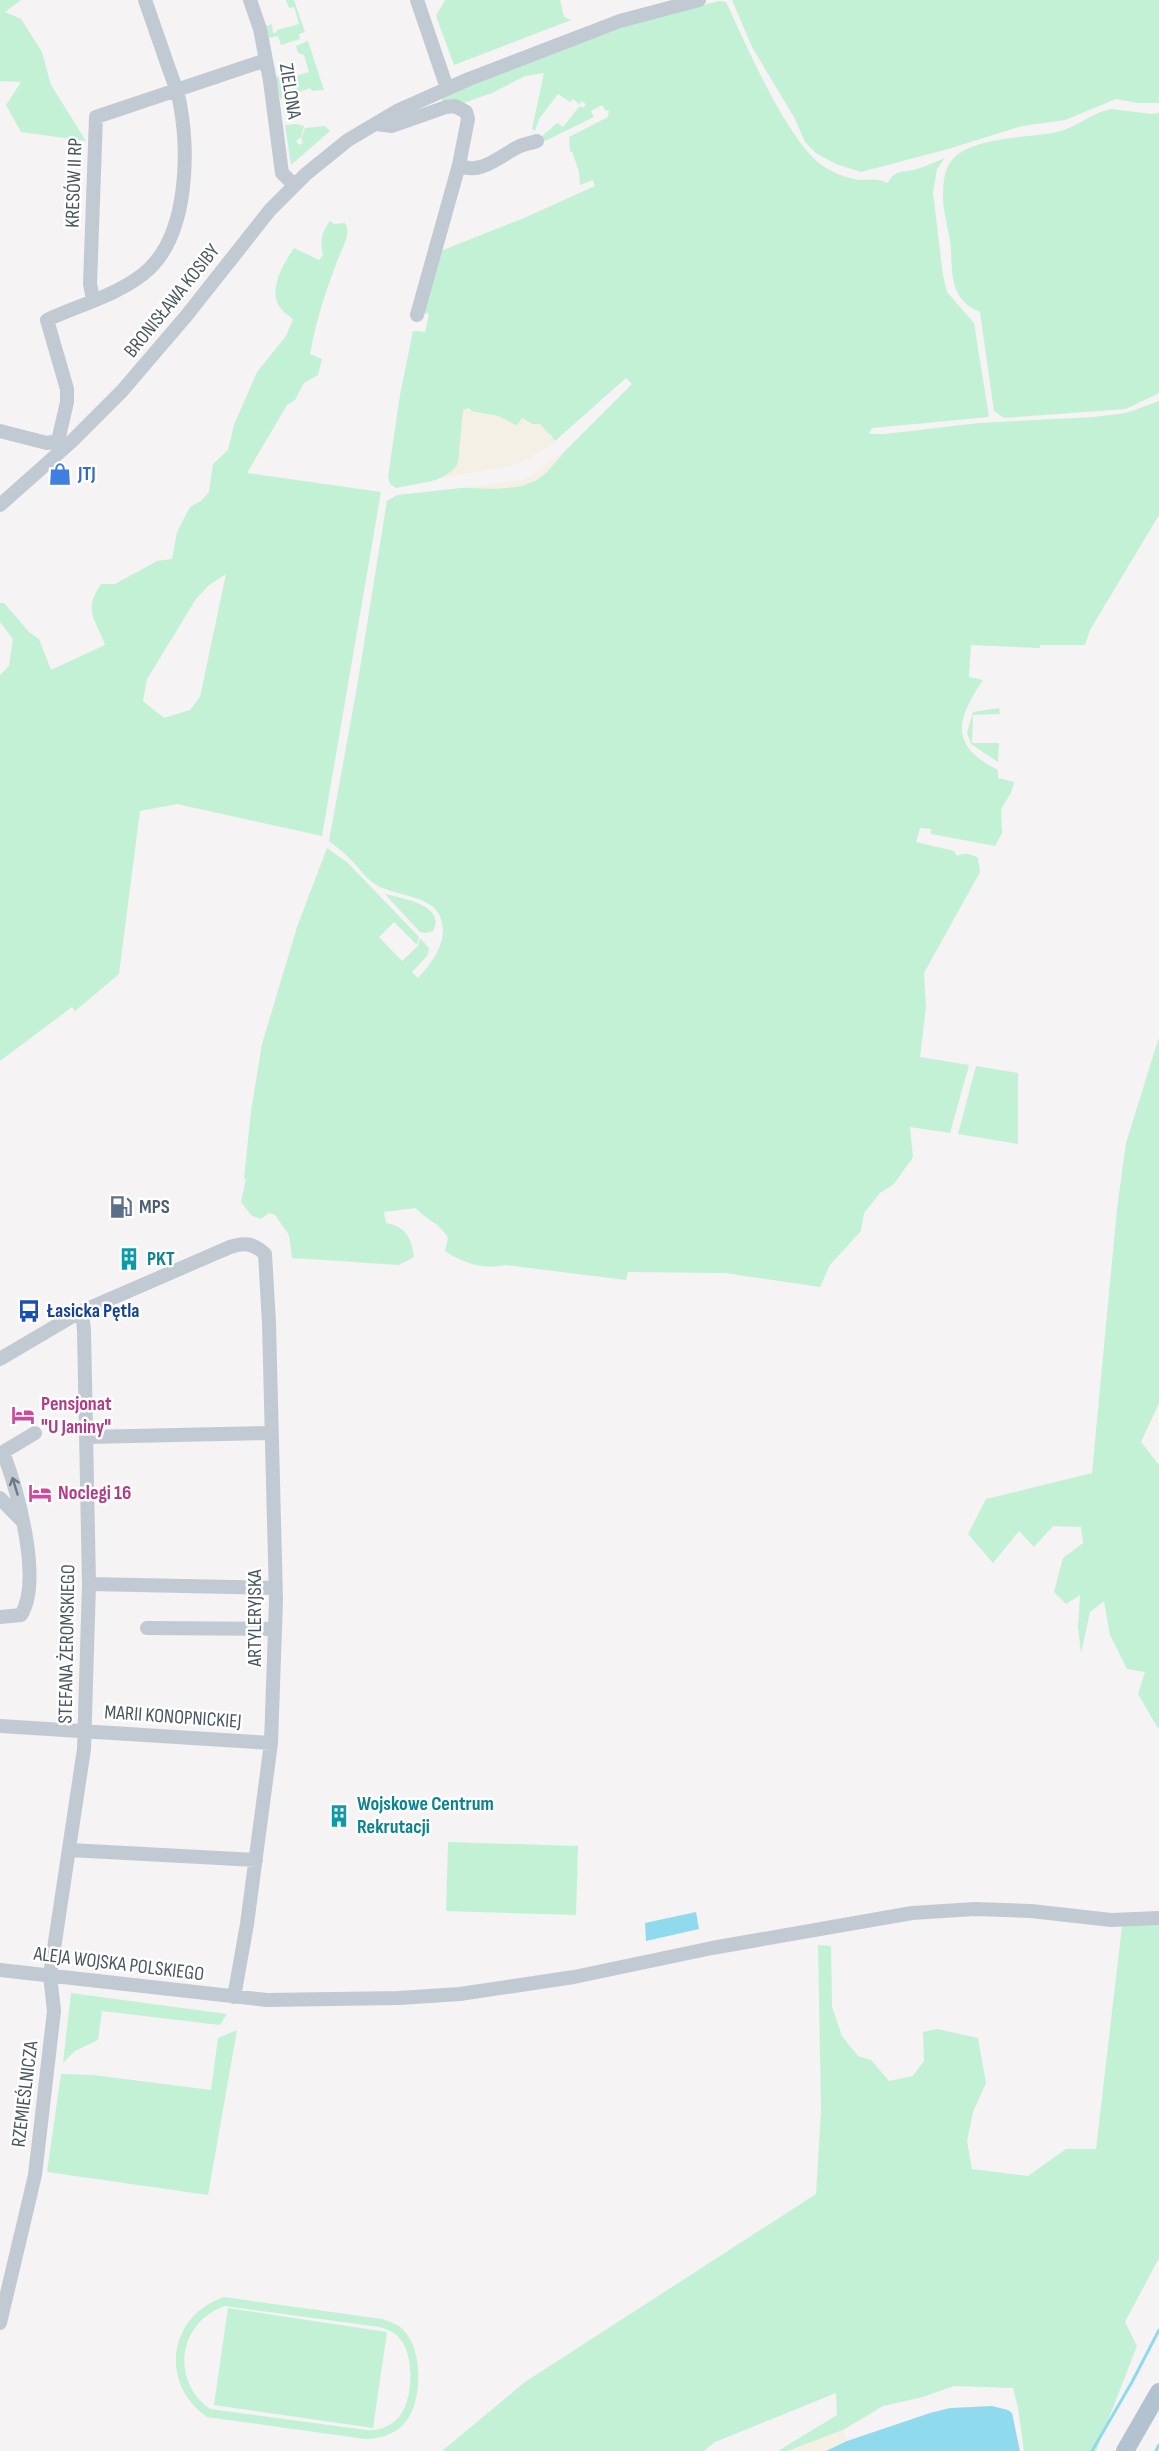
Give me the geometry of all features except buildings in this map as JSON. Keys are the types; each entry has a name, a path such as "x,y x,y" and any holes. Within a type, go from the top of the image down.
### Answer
{"main road":[{"path":"1125,2451 1159,2393"},
{"path":"1138,2451 1159,2393"}],"street":[{"path":"0,431 62,444 67,389 47,320 140,277 158,258 171,236 184,176 180,103 145,0"},
{"name":"ZIELONA","path":"250,0 260,29 266,60 282,173 294,185"},
{"path":"417,0 447,88"},
{"name":"BRONISŁAWA KOSIBY","path":"0,505 138,374 270,210 294,185 348,140 397,111 447,88 620,21 699,0"},
{"name":"KRESÓW II RP","path":"93,299 90,284 96,117 176,88 266,60"},
{"name":"BRONISŁAWA KOSIBY","path":"376,124 392,126 446,107 459,108 466,112 468,119 459,165 417,315"},
{"path":"459,165 472,169 484,167 521,145 537,141"},
{"name":"ARTYLERYJSKA","path":"78,1313 243,1242 251,1244 265,1254 275,1588 271,1743 256,1860 234,1997"},
{"path":"0,1359 78,1313"},
{"name":"STEFANA ŻEROMSKIEGO","path":"50,1975 70,1850 85,1730 89,1584 84,1330 83,1321 78,1313"},
{"path":"0,1617 21,1615 27,1606 29,1593 27,1535 21,1520 19,1498 1,1453 35,1433"},
{"path":"86,1437 271,1433"},
{"path":"0,1498 21,1520"},
{"path":"89,1584 275,1588"},
{"path":"147,1628 275,1629"},
{"name":"MARII KONOPNICKIEJ","path":"0,1726 271,1743"},
{"path":"70,1850 256,1860"},
{"name":"ALEJA WOJSKA POLSKIEGO","path":"0,1970 234,1997 289,2000 460,1995 573,1977 712,1948 912,1912 975,1909 1031,1911 1111,1920 1159,1918"},
{"name":"RZEMIEŚLNICZA","path":"0,2322 35,2175 54,2011 50,1975"}],"green space":[{"path":"0,0 21,0 5,12 21,19 42,52 51,85 86,141 21,132 6,105 21,82 0,81"},
{"path":"286,0 294,0 305,32 299,34 300,39 281,45 278,36 269,38 266,26 272,24 273,33 276,33 277,30 299,24 294,7 289,8"},
{"path":"445,0 560,0 564,17 571,20 454,65 436,16"},
{"path":"732,0 1159,0 1159,103 1138,103 1116,99 1065,120 1022,126 861,172 836,164 816,153 805,142 795,119 752,47"},
{"path":"719,1 726,2 756,67 798,139 812,157 826,168 852,179 888,183 897,173 917,169 945,158 937,169 933,192 943,276 947,292 974,323 989,417 872,428 869,434 979,423 1094,417 1126,413 1159,401 1159,515 1090,630 1085,645 1040,645 1040,648 971,645 969,677 983,680 963,720 962,731 965,742 971,752 998,770 998,778 1014,782 1011,793 1001,809 1002,833 995,846 931,834 931,829 920,828 916,842 954,851 957,856 965,854 978,858 980,872 924,973 926,1007 920,1057 969,1065 950,1133 910,1127 913,1157 894,1184 880,1193 864,1213 861,1231 830,1265 820,1287 725,1273 628,1272 626,1280 505,1265 482,1266 466,1262 445,1251 448,1238 445,1233 416,1208 384,1212 386,1223 403,1230 411,1244 414,1257 399,1265 292,1258 289,1235 275,1215 269,1213 261,1219 252,1216 241,1202 246,1179 244,1179 251,1111 262,1044 297,927 327,848 348,863 419,937 417,945 394,922 379,937 402,961 418,946 420,938 429,948 428,955 412,972 418,978 435,956 441,943 443,930 441,917 435,909 426,902 382,888 372,882 329,841 387,501 397,495 461,488 521,486 535,481 546,473 632,384 626,378 555,441 551,435 522,418 517,426 498,416 464,410 460,457 457,466 451,472 424,483 396,488 390,484 388,477 400,395 413,331 425,332 429,314 420,312 438,252 524,218 595,186 593,180 580,185 579,172 572,151 570,152 569,137 608,117 609,110 606,111 602,105 591,111 594,117 545,141 541,137 557,123 563,127 580,106 583,108 586,104 581,101 580,105 573,99 570,102 558,94 539,119 535,131 532,129 544,73 525,76 492,93 461,104 443,104 441,96 632,24"},
{"path":"308,41 324,90 312,91 310,88 280,99 276,78 288,69 289,73 285,75 289,78 309,72 304,55 298,53 296,46"},
{"path":"1111,109 1159,113 1159,393 1126,409 1004,418 994,411 980,312 963,301 953,278 943,200 947,169 952,160 961,152 972,147 999,140 1060,131"},
{"path":"285,125 304,126 301,137 296,141 299,145 303,143 301,139 305,128 325,126 330,131 291,165"},
{"path":"330,221 334,224 345,223 347,231 346,241 325,294 312,342 310,354 322,359 318,375 304,383 295,400 287,405 247,473 381,492 322,836 177,804 140,811 119,974 75,1011 72,1007 0,1061 0,675 9,666 13,639 0,622 0,603 4,603 29,632 39,639 51,670 105,645 92,614 96,593 101,584 115,584 157,561 172,559 177,532 190,507 201,501 209,492 213,464 228,450 234,425 257,372 286,336 293,319 277,302 277,280 283,266 294,248 319,260 323,255 322,237","holes":["226,574 200,697 190,710 164,718 143,701 147,679 196,599 209,585"]},
{"path":"999,708 1000,714 973,715 972,743 999,743 998,762 971,744 967,733 973,712"},
{"path":"385,894 420,904 428,909 434,915 436,922 433,931 420,932"},
{"path":"1159,1037 1159,1403 1141,1442 1159,1465 1159,1730 1138,1694 1145,1672 1127,1669 1110,1635 1104,1601 1090,1612 1081,1653 1078,1627 1080,1595 1066,1604 1054,1592 1063,1558 1083,1543 1081,1527 1053,1526 1034,1547 1019,1531 993,1563 968,1534 986,1499 1092,1473 1117,1209 1126,1143"},
{"path":"976,1066 1018,1073 1018,1144 958,1134"},
{"path":"448,1842 578,1846 576,1915 446,1911"},
{"path":"1159,1923 1159,2258 1125,2322 1137,2346 1096,2451 1024,2451 1013,2388 954,2386 923,2397 883,2406 843,2430 793,2449 793,2451 778,2451 837,2415 836,2393 715,2442 704,2451 442,2451 525,2382 816,2194 821,2111 818,1945 831,1946 832,2007 842,2036 858,2056 871,2060 889,2081 913,2076 924,2061 923,2032 937,2029 978,2038 986,2083 973,2112 967,2141 972,2169 1028,2176 1066,2149 1096,2149 1122,1926"},
{"path":"71,1993 227,2014 220,2025 102,2011 98,2040 75,2051 63,2063"},
{"path":"237,2030 208,2195 47,2172 61,2074 93,2075 211,2090 218,2038"},
{"path":"224,2297 382,2319 395,2324 404,2330 416,2353 417,2392 410,2416 403,2425 390,2434 365,2439 207,2417 192,2403 182,2387 177,2369 176,2351 181,2334 191,2319 205,2306","holes":["225,2306 380,2327 396,2335 405,2347 410,2380 409,2392 402,2413 393,2423 378,2429 366,2430 210,2409 197,2397 189,2383 185,2368 185,2353 189,2338 197,2325 209,2314"]},
{"path":"228,2308 387,2332 373,2428 214,2405"}],"sand":[{"path":"469,408 474,413 498,416 517,426 522,418 530,424 540,424 555,441 530,458 511,466 441,478 458,464 463,410"},
{"path":"566,450 544,474 528,484 500,488 461,488 521,480 534,474"},
{"path":"843,2430 847,2441 826,2451 788,2451"}],"water":[{"path":"696,1912 699,1929 646,1941 645,1923"},
{"path":"992,2406 1012,2413 1020,2451 826,2451 847,2441 930,2413 950,2408"}],"waterway":[{"path":"1092,2451 1159,2330"},
{"path":"1156,2451 1159,2445"}],"place":[{"name":"JTJ","path":"60,474"},
{"name":"MPS","path":"121,1207"},
{"name":"PKT","path":"129,1259"},
{"name":"Łasicka Pętla","path":"29,1311"},
{"name":"Pensjonat \"U Janiny\"","path":"23,1415"},
{"name":"Noclegi 16","path":"40,1493"},
{"name":"Wojskowe Centrum Rekrutacji","path":"339,1816"}]}
